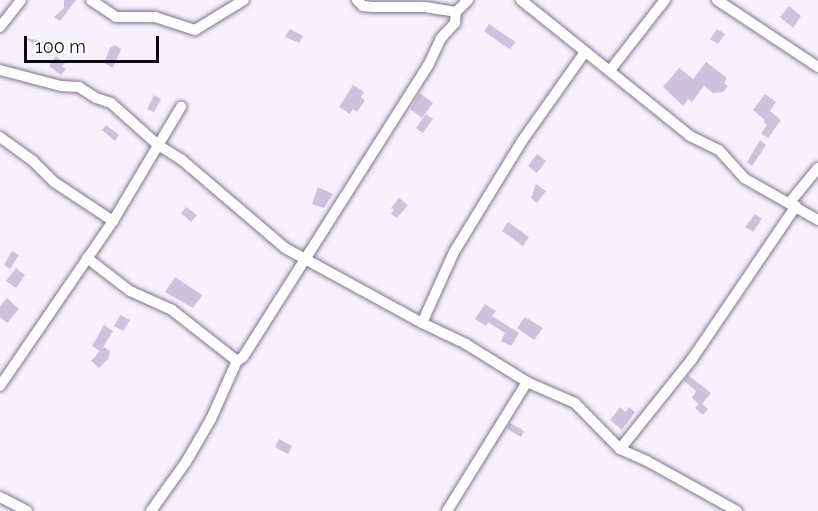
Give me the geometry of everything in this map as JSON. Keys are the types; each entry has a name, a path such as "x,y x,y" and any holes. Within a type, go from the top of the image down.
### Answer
{"street":[{"path":"0,27 21,0"},
{"path":"91,0 116,17 155,17 195,30 244,0"},
{"path":"357,0 363,6 425,7 456,12"},
{"path":"151,511 186,462 211,419 237,361 243,357 428,66 441,38 455,23 456,12 468,0"},
{"path":"521,0 585,52 611,69 690,136 719,150 744,178 818,220"},
{"path":"611,69 665,0"},
{"path":"717,0 818,67"},
{"path":"422,323 454,252 522,141 585,52"},
{"path":"0,69 61,86 79,87 96,98 111,103 158,146 182,160 285,248 422,323 466,344 527,382 574,403 620,449 646,460 737,511"},
{"path":"0,386 112,221 181,107"},
{"path":"0,137 33,161 54,182 112,221"},
{"path":"620,449 692,359 818,168"},
{"path":"87,258 130,291 172,310 237,361"},
{"path":"447,511 527,382"},
{"path":"0,497 27,511"}],"building":[{"path":"64,0 76,0 60,21 54,17 64,8"},
{"path":"789,6 801,16 793,28 780,17"},
{"path":"489,24 516,42 510,49 484,31"},
{"path":"290,29 303,36 299,43 285,37"},
{"path":"717,29 725,34 718,44 710,39"},
{"path":"25,38 42,41 54,50 50,56"},
{"path":"115,45 121,49 113,68 104,63 110,48"},
{"path":"56,56 65,63 62,66 66,69 61,75 49,66"},
{"path":"706,62 727,78 724,83 728,86 723,92 713,93 704,86 692,102 688,99 683,106 663,87 679,68 693,79"},
{"path":"353,85 364,92 361,97 365,100 357,112 353,109 350,114 339,107"},
{"path":"420,93 433,103 422,118 410,109"},
{"path":"765,94 776,102 770,111 781,120 768,138 761,133 767,125 765,120 753,110"},
{"path":"154,95 161,99 154,112 147,109"},
{"path":"426,114 433,119 423,133 416,128"},
{"path":"106,125 119,135 115,141 102,130"},
{"path":"760,140 766,145 752,166 747,162"},
{"path":"537,154 546,161 537,173 528,166"},
{"path":"536,184 546,191 537,203 531,198"},
{"path":"318,187 333,194 324,208 312,204"},
{"path":"399,198 408,205 397,218 391,214 394,210 391,208"},
{"path":"186,207 197,215 191,222 181,213"},
{"path":"755,214 762,219 753,232 745,227"},
{"path":"508,222 529,237 523,246 502,231"},
{"path":"12,251 19,255 10,269 4,265"},
{"path":"16,268 25,275 16,288 6,281"},
{"path":"175,277 202,295 193,308 165,292"},
{"path":"7,298 19,309 7,323 0,317 0,306"},
{"path":"485,304 496,311 492,316 519,333 511,346 501,341 505,333 488,322 486,326 475,319"},
{"path":"120,315 130,320 123,331 114,326"},
{"path":"525,317 543,328 534,340 517,328"},
{"path":"104,325 113,331 102,349 104,347 110,351 108,359 99,368 91,361 100,351 92,346"},
{"path":"688,375 711,393 702,404 708,409 703,415 695,408 699,404 692,398 696,391 684,381"},
{"path":"620,407 625,412 629,407 635,412 622,430 610,420"},
{"path":"510,423 524,431 521,437 507,429"},
{"path":"279,439 292,446 288,454 275,447"}]}
